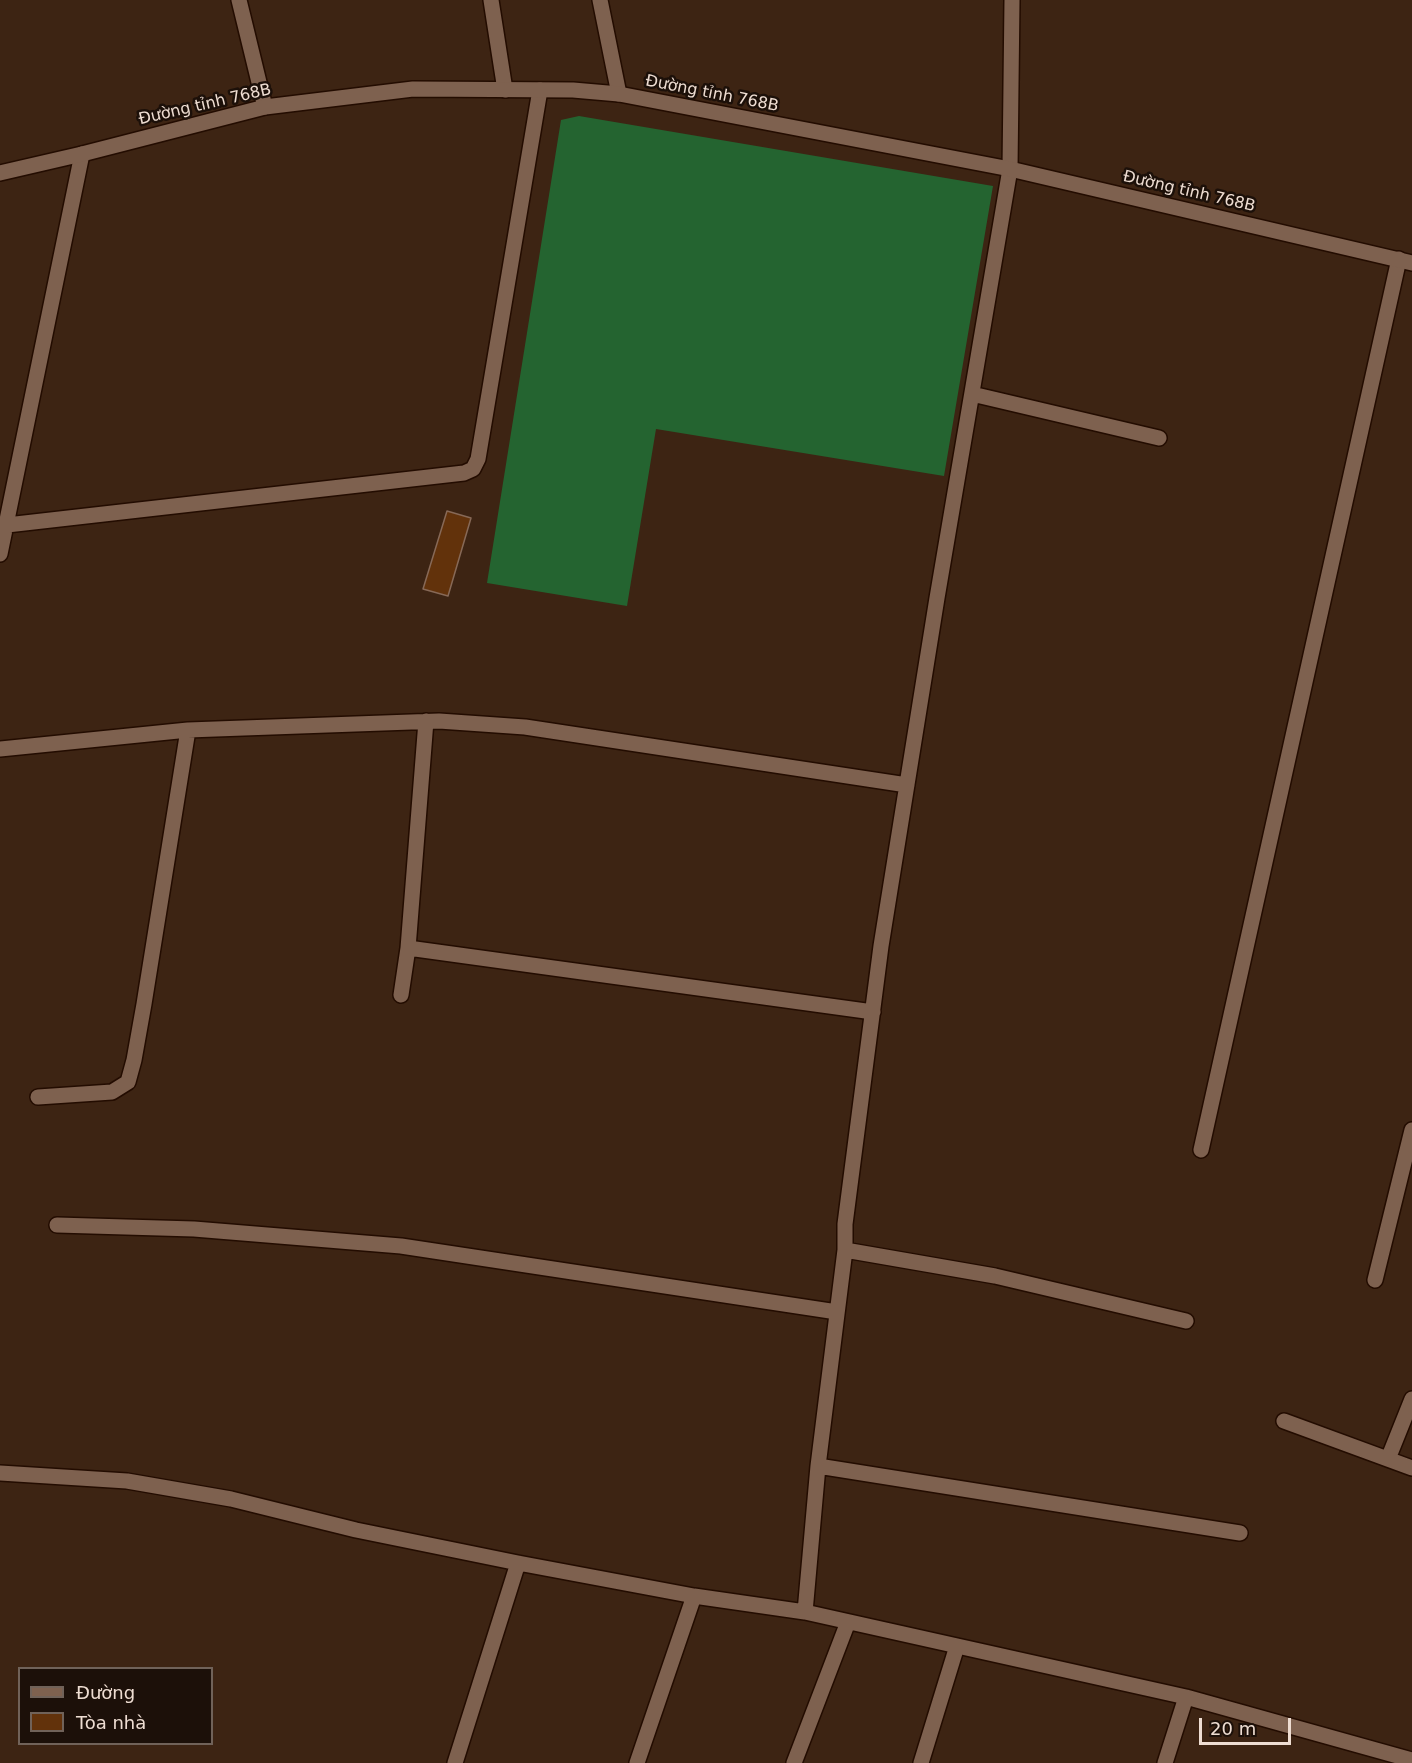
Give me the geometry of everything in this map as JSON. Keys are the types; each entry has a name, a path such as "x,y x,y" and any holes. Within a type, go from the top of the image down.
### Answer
{"street":[{"path":"239,0 265,107"},
{"path":"491,0 505,90"},
{"path":"600,0 619,94"},
{"path":"806,1612 818,1466 844,1250 845,1224 881,946 1010,169 1012,0"},
{"name":"Đường tỉnh 768B","path":"0,173 265,107 413,88 573,90 619,94 1010,169 1405,261"},
{"path":"6,525 464,473 473,469 478,459 540,90"},
{"path":"0,554 82,154"},
{"path":"1201,1150 1405,261"},
{"path":"972,394 1159,438"},
{"path":"0,749 188,730 426,721 525,727 907,785"},
{"path":"401,995 408,948 426,721"},
{"path":"38,1097 112,1092 128,1082 144,1004 188,730"},
{"path":"408,948 873,1012"},
{"path":"1375,1280 1412,1130"},
{"path":"57,1225 194,1228 401,1246 837,1312"},
{"path":"844,1250 995,1276 1186,1321"},
{"path":"1388,1459 1412,1399"},
{"path":"1284,1421 1412,1468"},
{"path":"818,1466 1240,1533"},
{"path":"0,1473 127,1480 231,1499 356,1530 518,1563 694,1596 806,1612 1186,1697 1412,1760"},
{"path":"455,1763 518,1563"},
{"path":"637,1763 694,1596"},
{"path":"794,1763 848,1622"},
{"path":"921,1763 957,1646"},
{"path":"1166,1763 1186,1697"}],"green space":[{"path":"579,116 993,186 944,476 656,429 627,606 487,583 561,120"}],"building":[{"path":"447,511 471,518 448,596 423,589"}]}
